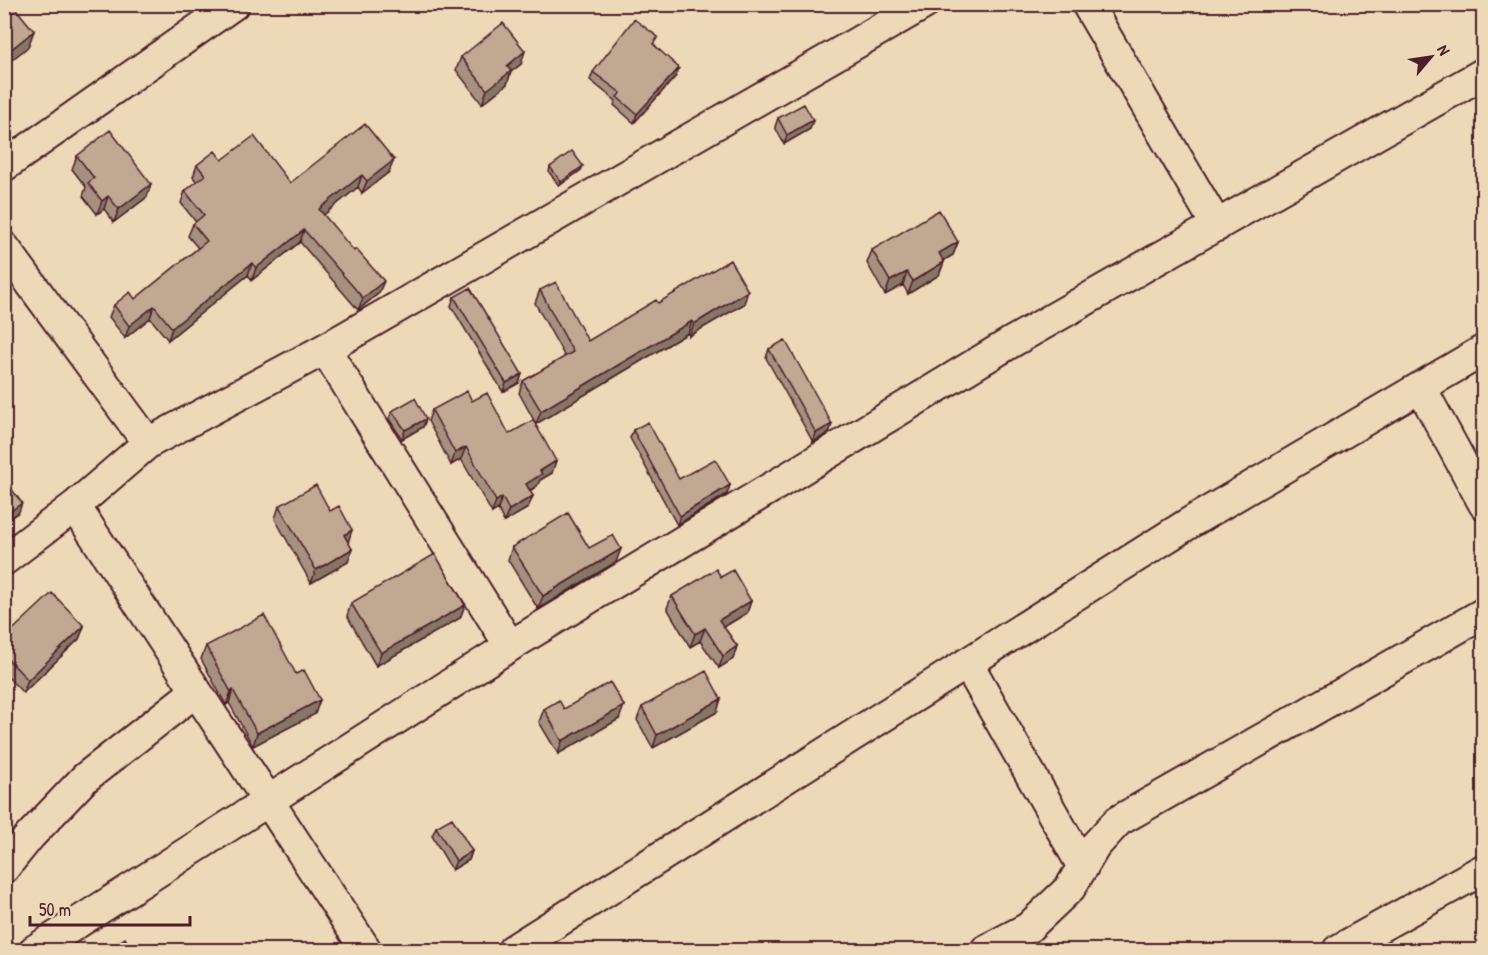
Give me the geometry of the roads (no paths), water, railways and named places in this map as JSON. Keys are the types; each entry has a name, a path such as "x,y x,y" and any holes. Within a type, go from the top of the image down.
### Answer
{"street":[{"path":"4,166 234,4"},
{"path":"4,560 75,506 148,443 325,349 924,4"},
{"path":"1088,4 1217,226"},
{"path":"35,951 510,646 1010,343 1484,73"},
{"path":"4,247 148,443"},
{"path":"325,349 510,646"},
{"path":"513,951 1191,522 1484,350"},
{"path":"1421,388 1484,504"},
{"path":"75,506 366,951"},
{"path":"986,951 1028,928 1070,888 1095,846 1118,821 1484,613"},
{"path":"968,664 1083,867"},
{"path":"4,868 29,837 85,778 196,691"},
{"path":"1338,951 1484,869"}]}
